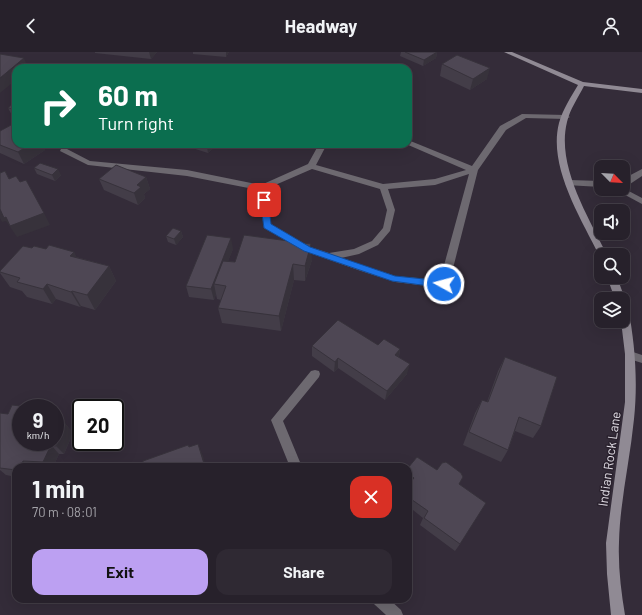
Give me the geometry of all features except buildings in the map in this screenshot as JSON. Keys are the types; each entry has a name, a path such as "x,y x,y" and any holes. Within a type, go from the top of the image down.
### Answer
{"street":[{"path":"507,52 582,84 642,92"},
{"path":"582,84 562,128 563,161 569,183 600,248"},
{"path":"262,188 267,226 307,249 395,279 444,284 474,170 503,128 524,116 566,117"},
{"path":"412,144 474,170"},
{"path":"64,151 88,163 187,173 262,188 311,166 321,148"},
{"path":"311,166 383,187 435,182 474,170"},
{"path":"630,180 642,172"},
{"path":"569,183 594,184"},
{"path":"328,256 356,252 375,243 387,229 391,210 383,187"},
{"path":"630,195 642,201"},
{"name":"Indian Rock Lane","path":"618,615 614,590 613,535 631,392 630,355 626,328"},
{"path":"630,355 642,359"},
{"path":"294,463 277,420 314,374"},
{"path":"383,603 396,615"}],"route":[{"path":"264,200 267,226 307,249 395,279 444,284"}]}
